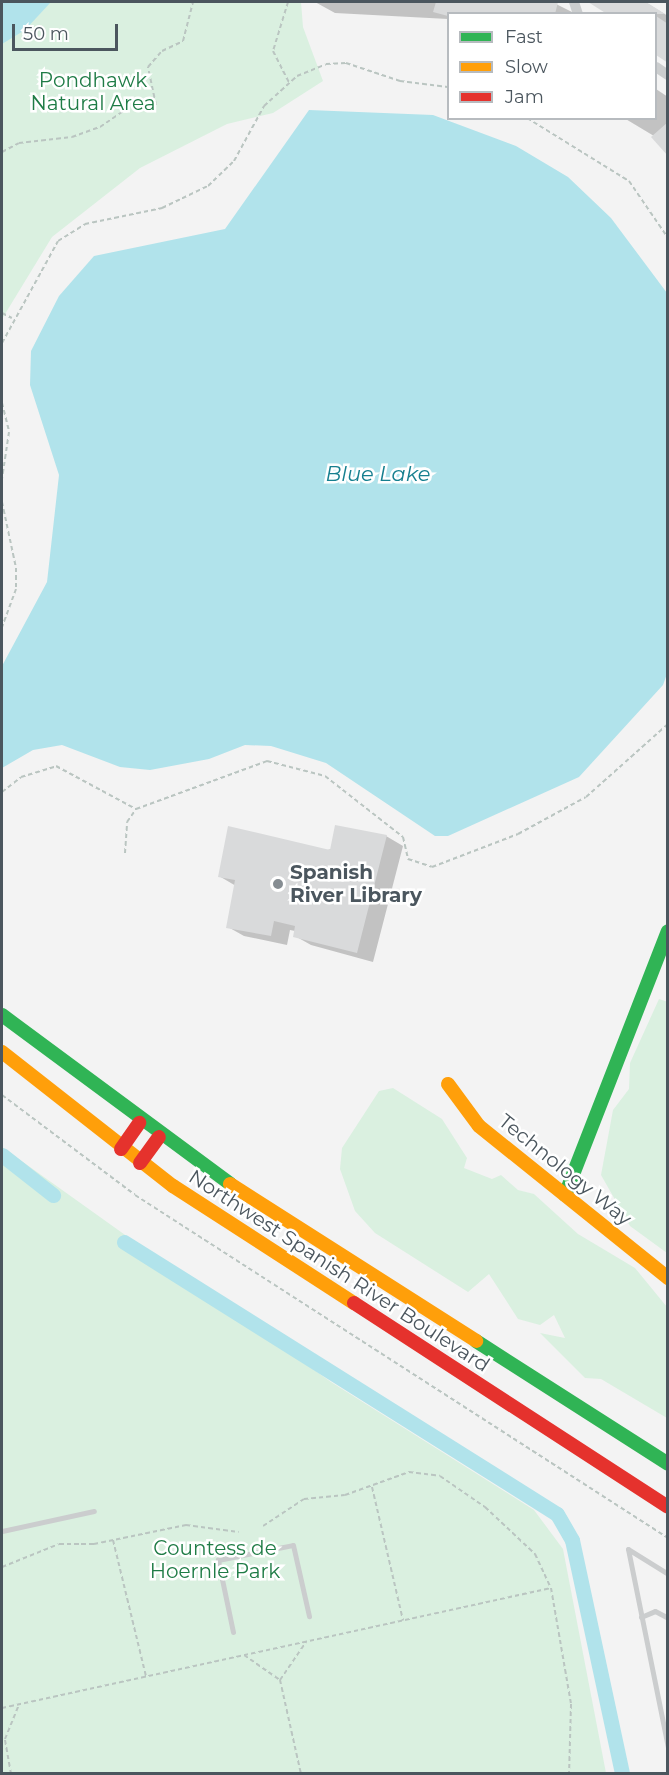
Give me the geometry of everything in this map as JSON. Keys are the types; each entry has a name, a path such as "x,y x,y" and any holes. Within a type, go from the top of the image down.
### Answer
{"main road":[{"path":"565,1195 668,931"},
{"name":"Northwest Spanish River Boulevard","path":"2,1015 139,1124 668,1464"},
{"name":"Northwest Spanish River Boulevard","path":"2,1052 141,1163 668,1507"},
{"name":"Technology Way","path":"448,1084 479,1126 668,1278"},
{"path":"122,1149 139,1124"},
{"path":"141,1163 159,1137"}],"lane":[{"path":"2,1531 94,1511"},
{"path":"232,1632 218,1560 293,1545 309,1616"},
{"path":"668,1574 628,1549 668,1748"},
{"path":"641,1617 656,1611 668,1618"}],"path":[{"path":"2,152 19,143 72,137 100,127 138,101 156,105 148,67 162,51 183,41 193,2"},
{"path":"288,2 273,51 289,82"},
{"path":"2,343 12,318 58,241 85,224 168,206 208,186 234,161 264,106 289,82 326,64 346,63 400,81 447,87"},
{"path":"530,120 629,181 668,238"},
{"path":"2,313 12,318"},
{"path":"2,403 9,432 2,480"},
{"path":"2,502 16,589 2,627"},
{"path":"125,853 127,822 136,808 256,762 277,762 325,776 403,837 408,859 432,867 518,834 586,797 668,724"},
{"path":"2,792 21,777 56,766 136,808"},
{"path":"2,1095 135,1195 668,1538"},
{"path":"263,1526 304,1499 372,1487 409,1472 440,1476 485,1508 535,1554 551,1588 571,1704 569,1773"},
{"path":"372,1487 403,1620"},
{"path":"2,1567 59,1545 113,1540 186,1525 239,1532"},
{"path":"113,1540 146,1676"},
{"path":"2,1708 551,1588"},
{"path":"280,1680 306,1641"},
{"path":"244,1655 280,1680 301,1773"},
{"path":"11,1773 5,1739 19,1704"}],"green space":[{"name":"Pondhawk Natural Area","path":"2,2 301,2 303,27 323,81 273,113 227,124 140,168 52,237 2,319"},
{"path":"659,999 668,1002 667,1253 630,1226 601,1175 613,1110 629,1089 630,1063"},
{"path":"393,1088 442,1119 467,1158 464,1168 492,1179 501,1175 518,1190 534,1194 578,1234 635,1268 667,1307 667,1418 601,1379 585,1378 540,1333 565,1338 554,1315 540,1325 518,1319 489,1274 468,1292 375,1233 355,1211 340,1169 342,1148 379,1091"},
{"name":"Countess de Hoernle Park","path":"2,1147 331,1382 534,1510 563,1549 606,1773 2,1773"}],"water":[{"path":"2,2 51,2 25,30 2,44"},
{"name":"Blue Lake","path":"309,110 433,115 516,146 568,177 611,218 667,293 668,671 663,685 579,777 448,836 435,836 326,763 271,746 245,745 209,759 150,770 120,767 62,745 33,750 2,768 2,666 47,582 59,475 30,385 31,351 59,296 94,256 225,229"}],"building":[{"path":"436,2 558,2 556,12 447,12 447,16 433,12"},
{"path":"588,2 646,2 665,14 657,14 657,12 604,12"},
{"path":"657,17 668,24 668,63 657,56"},
{"path":"668,122 668,156 651,137"},
{"path":"335,825 387,835 357,953 293,937 295,926 274,921 271,936 226,928 235,880 218,877 228,826 330,850"}],"waterway":[{"path":"2,1155 53,1195"},
{"path":"124,1242 557,1514 572,1540 622,1774"}],"traffic: fast":[{"path":"565,1195 668,931"},
{"path":"2,1015 230,1184"},
{"path":"476,1341 668,1464"}],"traffic: slow":[{"path":"2,1052 173,1186 354,1303"},
{"path":"448,1084 479,1126 668,1278"},
{"path":"230,1184 476,1341"}],"traffic: jam":[{"path":"121,1149 139,1123"},
{"path":"140,1163 159,1137"},
{"path":"354,1303 668,1507"}],"place":[{"name":"Spanish River Library","path":"278,884"}]}
